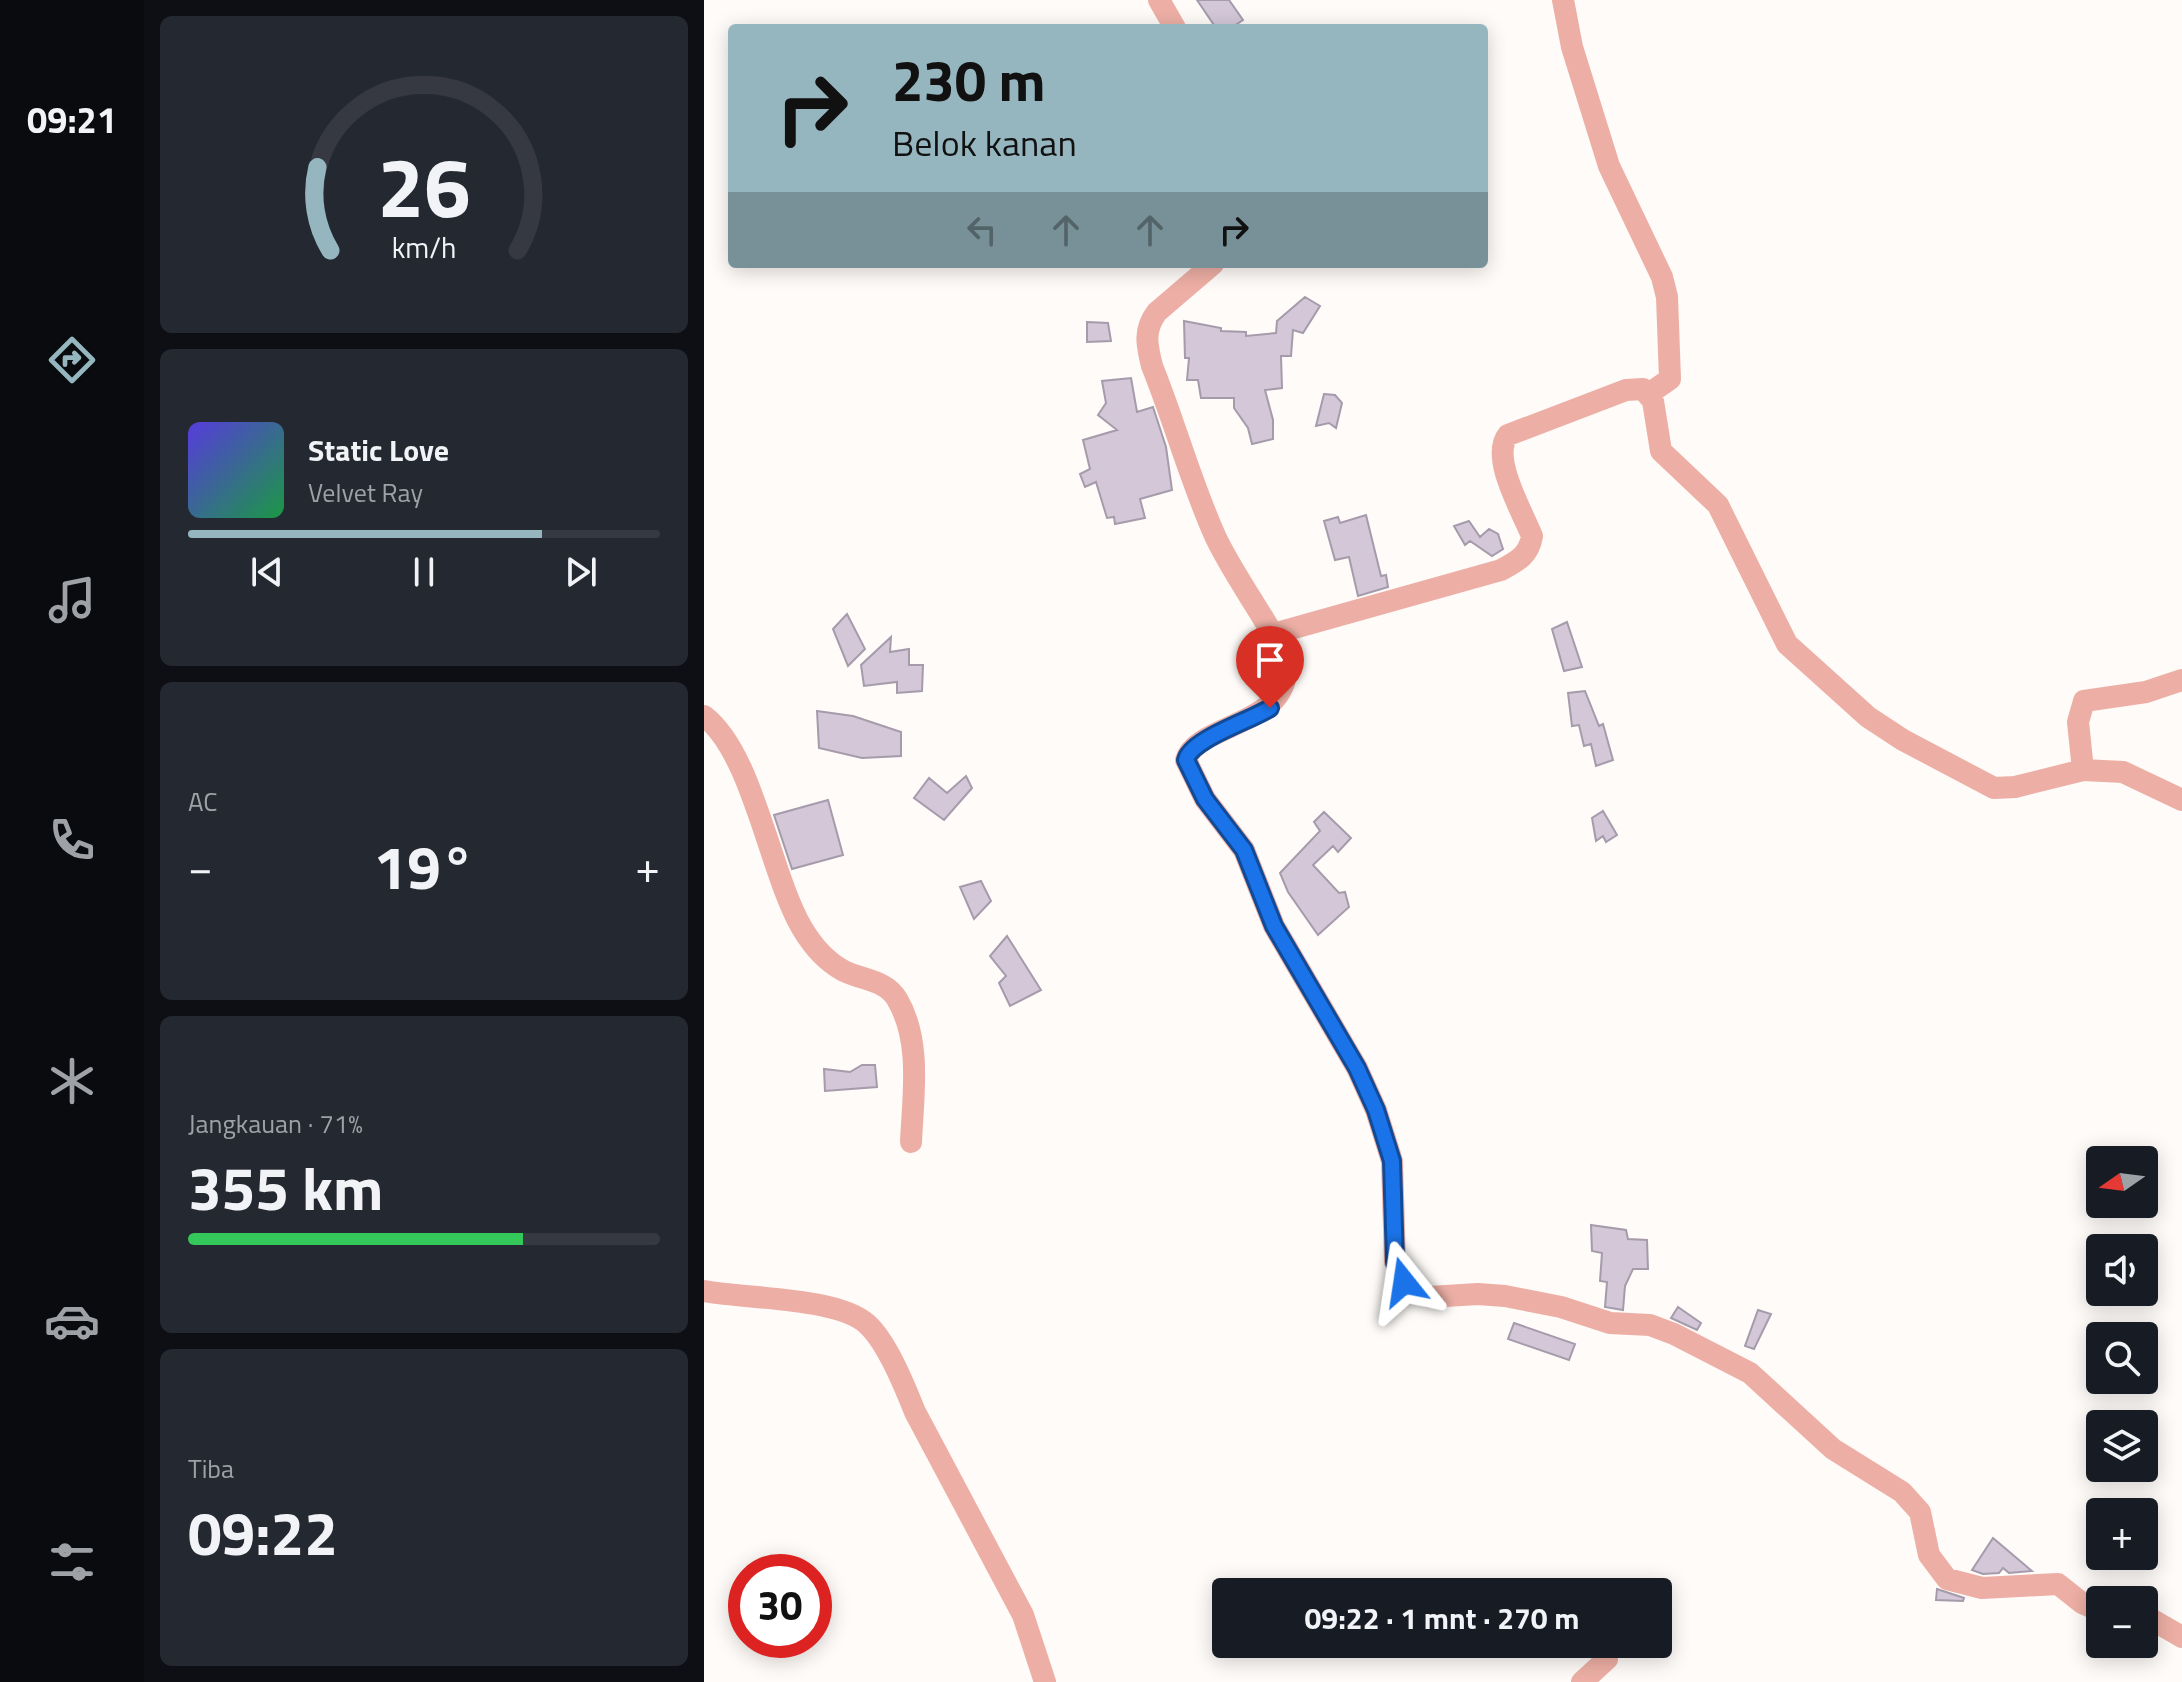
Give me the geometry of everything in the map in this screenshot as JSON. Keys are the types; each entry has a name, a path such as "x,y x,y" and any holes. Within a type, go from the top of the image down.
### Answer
{"street":[{"path":"1159,0 1173,24"},
{"path":"1563,0 1572,47 1606,157 1662,277 1667,297 1670,379 1650,393"},
{"path":"1208,268 1157,312 1150,321 1146,342 1152,366 1217,539 1273,634 1288,670 1270,708 1200,742 1188,753 1186,760 1205,799 1244,850 1274,926 1357,1068 1376,1110 1392,1161 1395,1262 1404,1282 1412,1291 1429,1297 1505,1296 1561,1307 1610,1323 1650,1325 1674,1334 1767,1384 1794,1415 1833,1449 1902,1492 1920,1512 1929,1555 1947,1579 1982,1588 2058,1584 2086,1605"},
{"path":"1273,634 1515,563 1530,547 1532,536 1501,459 1502,443 1508,435 1626,390 1643,389 1650,393 1661,451 1718,505 1775,624 1800,659 1887,731 1994,788 2015,787 2083,770 2123,772 2182,800"},
{"path":"2083,770 2078,722 2084,701 2146,692 2182,680"},
{"path":"704,716 739,760 777,869 801,927 815,948 843,971 882,985 898,1000 915,1055 911,1142"},
{"path":"704,1291 750,1299 834,1306 868,1325 901,1379 915,1412 1023,1615 1045,1682"},
{"path":"2158,1623 2182,1637"},
{"path":"1582,1682 1607,1659"}],"building":[{"path":"1197,0 1229,0 1243,20 1237,24 1213,24"},
{"path":"1305,297 1320,306 1303,333 1293,330 1291,356 1281,356 1282,388 1265,390 1273,420 1273,439 1252,444 1248,428 1234,408 1234,398 1201,398 1198,380 1187,380 1189,358 1185,358 1184,321 1221,328 1221,331 1246,332 1246,336 1276,333 1277,321"},
{"path":"1087,322 1108,323 1111,341 1087,342"},
{"path":"1131,378 1137,412 1153,407 1166,447 1172,490 1140,499 1145,518 1115,524 1114,517 1107,518 1096,482 1085,487 1080,474 1090,469 1083,440 1117,430 1098,415 1106,403 1102,381"},
{"path":"1324,394 1335,395 1342,403 1336,428 1329,423 1316,426"},
{"path":"1366,515 1381,576 1386,575 1388,587 1358,596 1349,557 1335,560 1324,521 1338,517 1340,523"},
{"path":"1469,521 1480,537 1489,529 1498,534 1503,549 1492,556 1470,541 1465,545 1454,526"},
{"path":"847,614 865,649 848,666 833,629"},
{"path":"1567,622 1582,667 1564,671 1552,629"},
{"path":"891,637 890,652 909,649 909,665 923,665 922,691 897,693 897,682 864,686 861,665"},
{"path":"1585,691 1599,726 1603,724 1613,760 1596,766 1591,744 1584,746 1579,725 1572,726 1568,693"},
{"path":"817,711 853,716 901,732 901,756 862,758 819,748"},
{"path":"966,776 972,788 944,820 914,798 929,778 947,793"},
{"path":"828,800 843,855 792,869 774,815"},
{"path":"1603,811 1617,835 1606,842 1603,836 1596,841 1592,818"},
{"path":"1324,812 1351,838 1338,852 1333,846 1313,865 1339,893 1345,892 1349,907 1318,935 1288,892 1280,873 1320,831 1314,822"},
{"path":"981,881 991,901 974,919 960,887"},
{"path":"1007,936 1041,990 1010,1006 999,983 1006,976 990,956"},
{"path":"862,1065 875,1065 877,1087 825,1091 824,1069 850,1072"},
{"path":"1591,1225 1626,1230 1628,1239 1647,1240 1648,1269 1633,1269 1625,1286 1623,1310 1605,1307 1607,1282 1600,1281 1602,1253 1592,1251"},
{"path":"1678,1307 1701,1323 1697,1330 1671,1318"},
{"path":"1758,1310 1771,1314 1754,1349 1745,1346"},
{"path":"1514,1323 1575,1344 1569,1360 1508,1339"},
{"path":"1993,1538 2032,1571 2009,1573 2003,1568 1999,1573 1983,1574 1972,1570"},
{"path":"1937,1589 1964,1598 1963,1601 1936,1600"}],"route":[{"path":"1270,708 1200,742 1188,753 1186,760 1205,799 1244,850 1274,926 1357,1068 1376,1110 1392,1161 1395,1262 1404,1282"}]}
